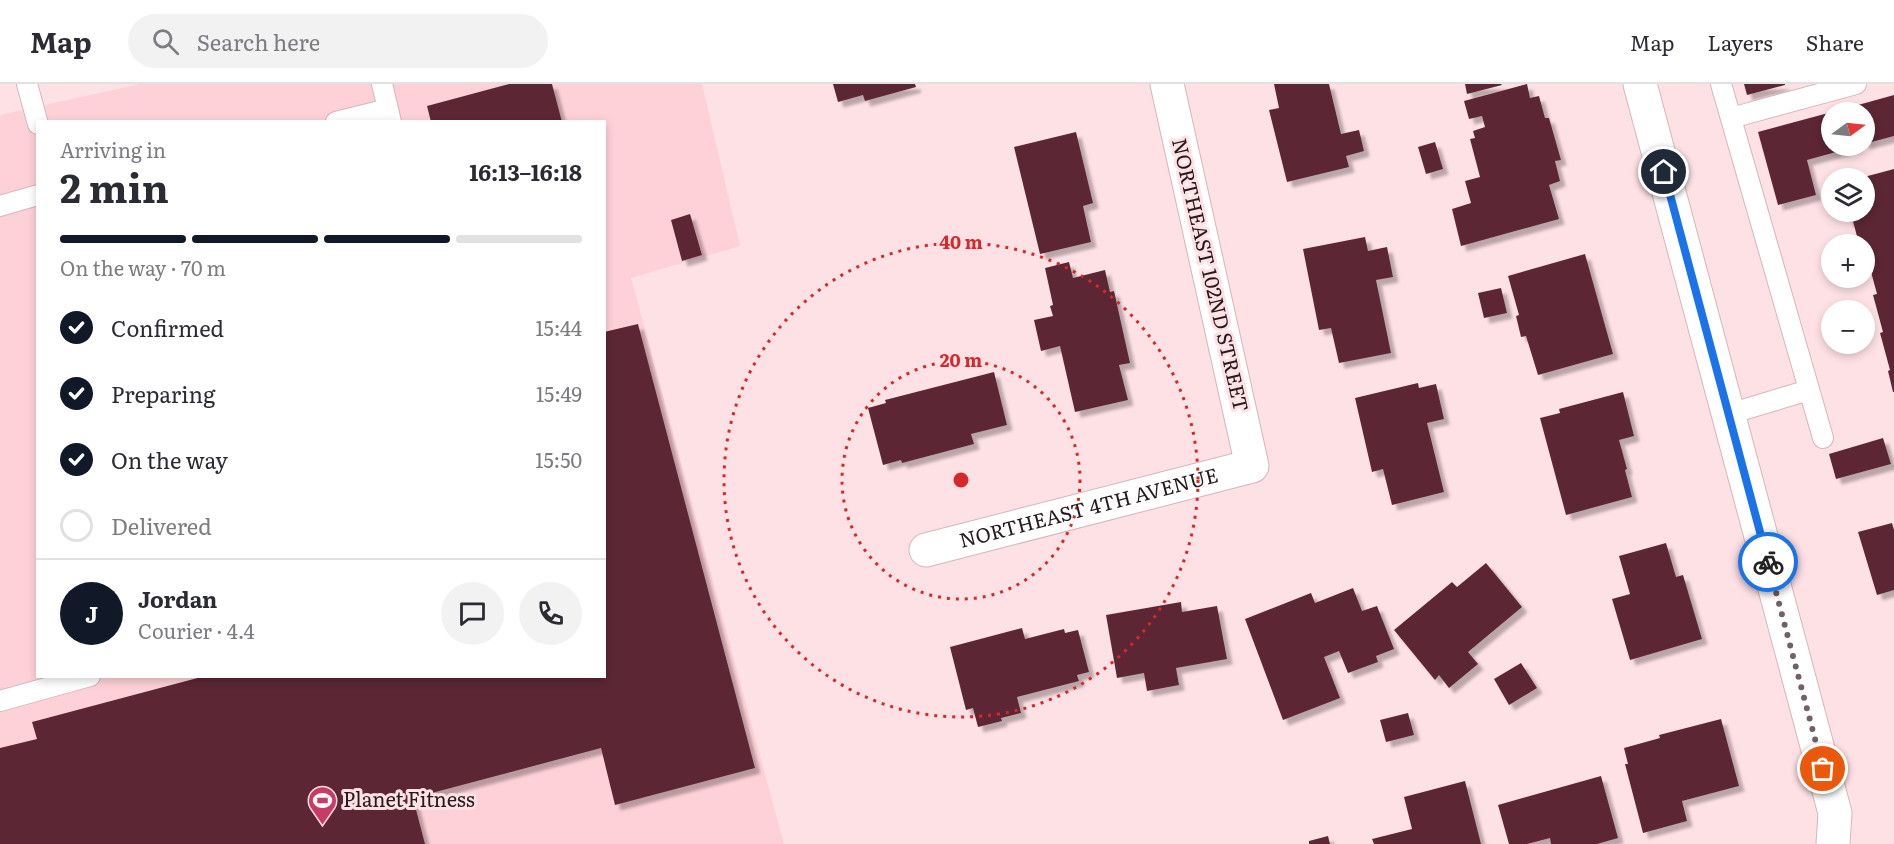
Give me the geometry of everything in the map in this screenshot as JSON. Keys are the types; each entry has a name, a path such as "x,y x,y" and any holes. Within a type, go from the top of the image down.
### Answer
{"street":[{"name":"NORTHEAST 102ND STREET","path":"1167,84 1252,466"},
{"path":"1640,84 1835,813 1833,844"},
{"name":"NORTHEAST 4TH AVENUE","path":"926,550 1252,466"}],"lane":[{"path":"27,84 37,120"},
{"path":"351,120 390,115 382,84"},
{"path":"1721,84 1823,438"},
{"path":"1731,118 1856,84"},
{"path":"0,206 36,196"},
{"path":"1729,414 1809,390"},
{"path":"0,701 83,678"}],"shaded area":[{"path":"140,84 702,84 740,246 631,278 784,844 0,844 0,115"}],"building":[{"path":"509,84 552,84 561,120 430,120 427,106"},
{"path":"833,84 915,84 916,87 865,101 863,95 838,102"},
{"path":"1274,84 1329,84 1341,134 1359,130 1364,151 1346,156 1349,167 1287,182 1269,110 1279,108"},
{"path":"1465,84 1501,84 1502,85 1467,94"},
{"path":"1527,84 1530,98 1539,96 1545,118 1549,118 1561,160 1555,161 1560,181 1549,185 1559,219 1461,246 1452,209 1471,203 1465,181 1480,177 1470,139 1475,138 1473,131 1485,127 1482,116 1469,119 1464,101"},
{"path":"1744,84 1785,84 1785,85 1747,95"},
{"path":"1894,95 1894,136 1875,141 1875,102 1869,102"},
{"path":"1821,115 1822,156 1807,160 1816,195 1778,205 1758,132"},
{"path":"1076,132 1093,203 1083,206 1091,242 1040,254 1014,147"},
{"path":"1435,142 1443,169 1426,174 1418,147"},
{"path":"1894,169 1894,392 1880,333 1883,332 1873,295 1877,294 1875,234 1856,234 1853,222 1875,222 1875,174"},
{"path":"690,214 702,255 682,261 671,220"},
{"path":"1365,237 1368,251 1387,247 1393,277 1376,280 1391,353 1339,363 1331,328 1319,330 1303,249"},
{"path":"1585,254 1613,354 1538,375 1526,336 1521,337 1516,316 1519,315 1508,276"},
{"path":"1069,262 1073,278 1105,270 1110,292 1114,291 1130,363 1119,365 1128,400 1075,412 1060,346 1041,351 1034,320 1053,316 1050,306 1053,305 1045,268"},
{"path":"1501,288 1507,313 1484,318 1478,293"},
{"path":"638,324 755,768 615,805 601,748 413,798 425,844 0,844 0,748 37,739 32,722 197,678 606,678 606,332"},
{"path":"994,372 1007,425 971,434 974,444 902,463 901,460 883,465 868,408 886,403 885,400"},
{"path":"1418,383 1419,388 1436,384 1444,419 1427,423 1444,492 1392,505 1383,469 1372,472 1355,398"},
{"path":"1623,392 1634,436 1619,440 1632,497 1566,515 1540,418 1560,413 1559,409"},
{"path":"1883,438 1891,464 1836,479 1829,454"},
{"path":"1892,523 1894,590 1877,595 1858,532"},
{"path":"1666,543 1676,577 1683,575 1702,639 1630,660 1612,599 1630,594 1619,556"},
{"path":"1486,563 1522,607 1468,652 1478,664 1449,688 1439,675 1435,680 1394,630 1452,582 1457,587"},
{"path":"1353,588 1362,611 1377,606 1394,649 1376,656 1378,662 1348,673 1339,651 1324,657 1340,698 1283,720 1245,619 1311,593 1315,603"},
{"path":"1181,602 1182,612 1217,606 1227,659 1176,668 1179,685 1147,691 1144,673 1117,678 1106,615"},
{"path":"1022,628 1025,639 1064,629 1065,633 1078,630 1089,672 1077,675 1079,681 1017,697 1021,713 978,727 973,708 966,710 950,647"},
{"path":"1521,663 1537,688 1509,705 1494,679"},
{"path":"1408,713 1414,735 1386,742 1380,720"},
{"path":"1721,719 1739,786 1682,801 1687,821 1643,833 1625,764 1628,764 1624,748 1660,738 1659,735"},
{"path":"1601,776 1618,838 1597,844 1551,844 1550,838 1527,844 1509,844 1498,805"},
{"path":"1465,781 1481,844 1374,844 1372,839 1412,829 1404,797"},
{"path":"1328,836 1330,844 1309,844 1309,841"}],"way so far":[{"path":"1768,562 1823,769"}],"place":[{"name":"Planet Fitness","path":"322,826"}],"route":[{"path":"1664,172 1768,562"}]}
